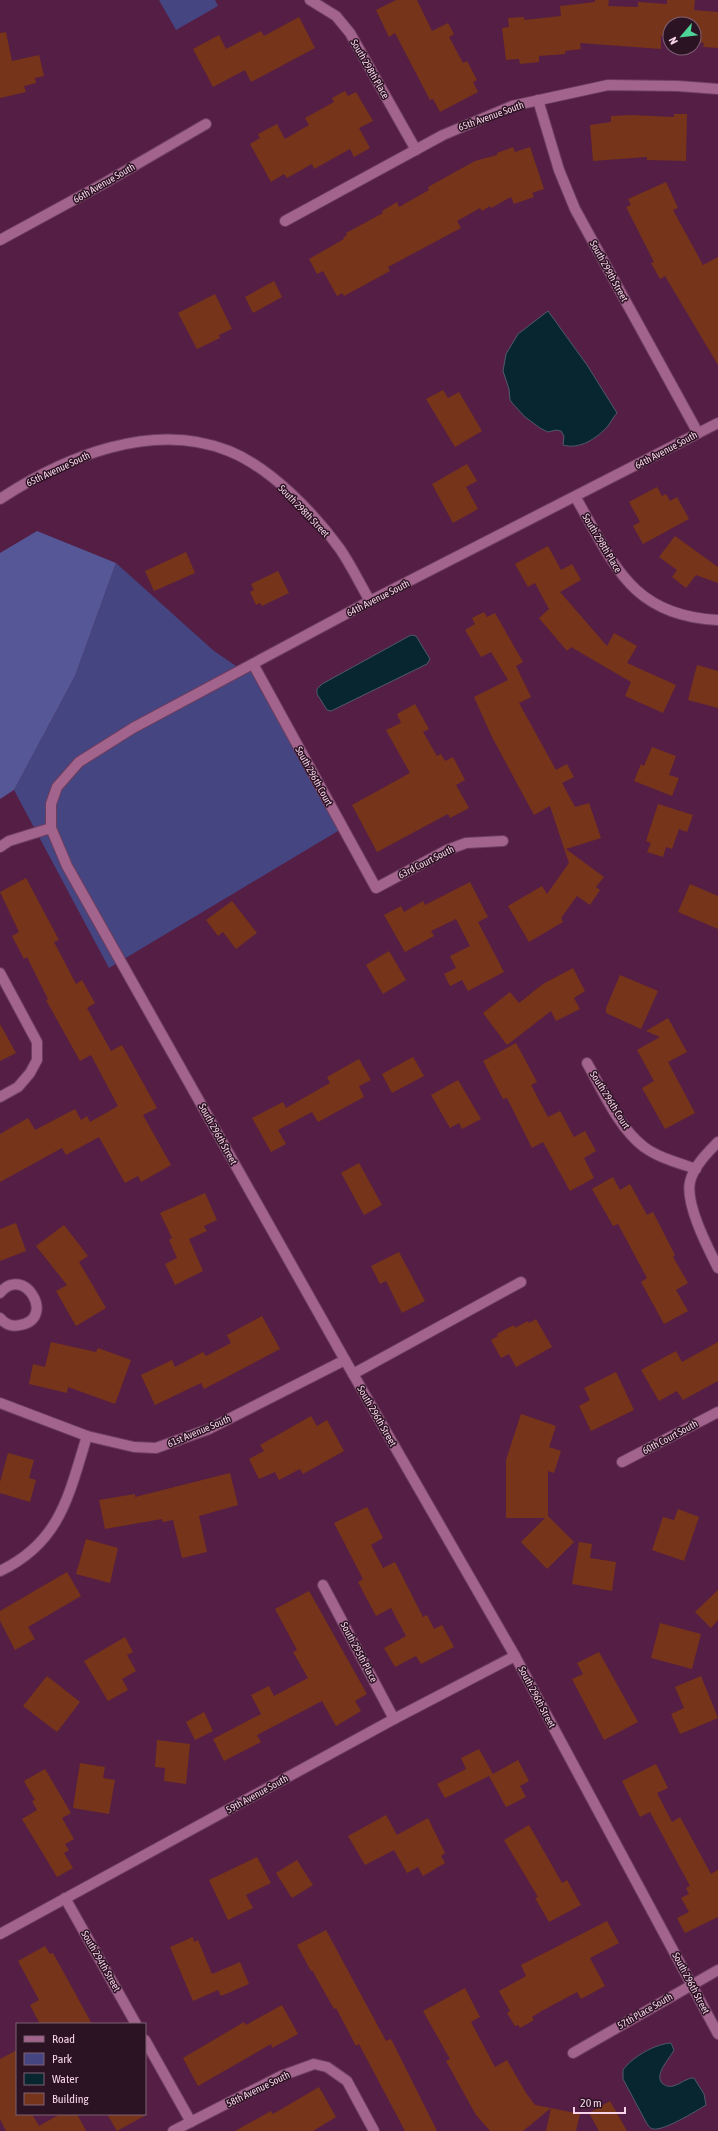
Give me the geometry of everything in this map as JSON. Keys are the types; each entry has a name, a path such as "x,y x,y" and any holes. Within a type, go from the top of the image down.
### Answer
{"street":[{"name":"South 298th Place","path":"310,0 336,16 350,33 416,150"},
{"name":"65th Avenue South","path":"285,221 416,150 476,120 512,106 608,85 678,86 718,89"},
{"name":"South 299th Street","path":"538,100 559,170 575,209 698,433"},
{"name":"66th Avenue South","path":"0,240 101,186 206,124"},
{"name":"64th Avenue South","path":"53,795 69,771 100,747 370,602 576,498 718,423"},
{"name":"65th Avenue South","path":"0,499 30,480 74,460 114,447 163,440 198,442 220,448 258,468 276,482"},
{"name":"South 298th Street","path":"276,482 302,506 329,535 340,550 370,602"},
{"name":"South 298th Place","path":"576,498 613,563 622,576 641,596 662,608 680,615 718,620"},
{"name":"South 296th Court","path":"253,664 376,888"},
{"name":"South 296th Street","path":"53,795 50,813 51,828 67,866 345,1360 514,1656 718,2034"},
{"path":"0,847 9,841 51,828"},
{"name":"63rd Court South","path":"376,888 447,850 466,843 503,841"},
{"path":"0,974 37,1042 38,1054 38,1060 30,1073 18,1087 0,1097"},
{"name":"South 296th Court","path":"587,1063 618,1117 636,1140 654,1153 696,1169"},
{"path":"718,1142 696,1169 690,1182 690,1196 699,1229 718,1268"},
{"path":"353,1374 521,1282"},
{"path":"0,1293 8,1287 21,1286 32,1293 37,1305 36,1312 28,1323 15,1326 1,1319 0,1332"},
{"name":"61st Avenue South","path":"0,1403 87,1436 134,1447 156,1448 209,1429 345,1360"},
{"name":"60th Court South","path":"622,1462 718,1412"},
{"path":"0,1571 31,1551 51,1531 67,1502 87,1436"},
{"name":"South 295th Place","path":"323,1585 394,1719"},
{"name":"59th Avenue South","path":"0,1934 394,1719 514,1656"},
{"name":"South 294th Street","path":"65,1898 135,2023"},
{"name":"57th Place South","path":"573,2054 718,1970"},
{"path":"146,2042 191,2122"},
{"name":"58th Avenue South","path":"173,2131 281,2076 314,2064 327,2067 338,2073 347,2081 374,2131"}],"green space":[{"path":"159,0 215,0 218,6 176,30"},
{"path":"116,563 214,651 242,670 253,664 343,828 109,968 14,790 75,676"}],"shaded area":[{"path":"37,531 116,563 75,676 14,790 0,799 0,553"}],"water":[{"path":"548,311 587,365 617,413 608,426 599,435 588,442 576,446 563,445 564,436 561,431 556,430 548,432 525,417 510,400 509,389 503,371 506,354 518,334"},
{"path":"411,635 416,636 430,659 427,664 331,711 327,710 317,694 317,689 322,684"},
{"path":"671,2043 674,2050 661,2071 660,2079 662,2083 666,2086 672,2086 694,2078 704,2094 706,2105 672,2124 658,2129 653,2129 646,2122 623,2079 623,2070 632,2060 644,2052 658,2046"}],"building":[{"path":"396,0 417,0 432,31 448,23 454,34 449,37 463,63 467,61 477,80 473,82 478,92 440,112 433,99 430,100 395,33 389,37 376,10"},
{"path":"595,0 609,0 608,6 638,7 638,2 667,4 667,0 695,0 694,10 718,12 718,48 703,47 702,16 662,16 661,49 580,43 581,49 565,51 565,54 539,56 539,62 520,64 519,59 506,60 502,28 509,27 508,18 524,17 524,20 561,16 560,6 595,2"},
{"path":"299,17 315,48 251,82 245,70 213,87 193,49 219,35 226,49 261,31 264,36"},
{"path":"6,32 12,61 39,55 44,76 35,78 36,83 24,86 26,92 0,98 0,33"},
{"path":"345,91 348,96 356,92 373,121 359,128 370,148 354,157 350,149 314,169 312,164 287,178 284,174 271,182 250,144 260,138 258,134 277,124 285,139 309,125 305,118 334,102 332,98"},
{"path":"674,114 687,114 686,161 647,160 647,157 593,161 590,125 611,122 611,116 630,115 674,117"},
{"path":"513,147 515,152 530,147 544,189 532,193 534,197 514,204 511,197 491,208 490,206 482,211 480,208 457,221 461,228 388,267 390,271 344,296 342,293 337,296 323,271 317,274 309,259 344,239 343,238 347,235 346,233 383,213 382,211 397,202 399,207 429,190 428,187 475,161 497,155 497,153"},
{"path":"666,182 678,208 673,210 703,265 718,257 718,365 665,276 660,279 651,263 654,262 626,207 631,205 628,199"},
{"path":"274,281 282,297 253,313 245,297"},
{"path":"215,294 232,329 219,335 220,338 197,349 178,313"},
{"path":"443,390 448,398 459,392 482,431 455,447 426,399"},
{"path":"467,464 477,481 466,487 478,509 453,523 432,484"},
{"path":"657,487 662,496 666,494 670,501 677,497 689,519 643,544 633,526 640,522 629,502"},
{"path":"675,536 718,567 718,583 696,575 686,588 672,577 677,570 659,557"},
{"path":"548,546 561,570 572,564 581,580 560,592 607,646 614,633 637,646 627,663 676,685 663,713 625,696 631,682 571,647 567,651 539,618 549,609 535,583 528,587 515,564"},
{"path":"186,552 195,573 154,591 145,571"},
{"path":"278,571 289,593 262,606 260,603 256,605 250,592 254,590 251,584"},
{"path":"484,612 487,617 495,613 523,662 516,666 531,697 519,703 556,770 567,764 574,777 562,783 575,807 589,803 601,838 566,849 604,877 596,887 600,890 590,905 577,896 561,918 563,922 529,942 508,906 542,886 547,894 569,863 550,806 534,815 492,737 474,697 508,680 491,652 481,657 465,630 475,624 472,618"},
{"path":"697,665 718,671 718,708 688,700"},
{"path":"415,704 429,729 423,732 437,756 441,754 445,761 453,757 465,780 456,785 469,808 450,818 448,814 377,852 352,805 410,773 386,730 401,723 397,714"},
{"path":"652,747 676,756 669,775 679,778 672,796 634,781 641,764 644,766"},
{"path":"658,804 693,815 687,832 679,829 672,849 666,847 663,857 647,852 651,843 646,841"},
{"path":"26,878 59,940 54,942 76,984 82,980 95,1003 87,1008 111,1051 122,1045 157,1108 143,1115 171,1165 141,1182 138,1176 125,1183 99,1137 66,1155 62,1148 0,1182 0,1134 28,1118 35,1130 75,1109 81,1120 87,1116 90,1122 118,1106 91,1055 80,1061 46,1000 48,999 27,957 24,959 12,936 19,932 0,892"},
{"path":"470,882 488,917 478,922 504,972 468,991 462,980 450,986 444,974 456,968 450,956 470,946 456,919 431,931 434,936 405,952 384,915 401,906 404,912 423,901 425,905"},
{"path":"690,884 718,896 718,929 678,912"},
{"path":"232,901 257,933 236,949 223,932 218,936 206,920"},
{"path":"389,951 406,980 383,994 366,965"},
{"path":"573,968 585,991 574,998 580,1009 556,1021 551,1011 507,1045 483,1013 510,992 519,1003 543,984"},
{"path":"620,975 658,991 641,1029 606,1013 606,1008"},
{"path":"668,1018 687,1052 668,1062 695,1113 665,1129 642,1088 654,1081 637,1050 660,1037 646,1031"},
{"path":"0,1024 16,1053 0,1061"},
{"path":"516,1043 537,1082 531,1085 548,1117 560,1111 574,1137 585,1131 596,1151 584,1158 594,1178 570,1191 543,1142 532,1148 507,1098 503,1099 483,1061"},
{"path":"413,1057 424,1076 392,1093 382,1074"},
{"path":"359,1059 371,1080 359,1086 364,1097 318,1122 312,1112 278,1130 286,1144 271,1152 252,1118 283,1102 286,1108 330,1083 327,1077"},
{"path":"458,1080 481,1119 462,1129 459,1123 450,1128 431,1095"},
{"path":"359,1163 382,1205 364,1215 341,1173"},
{"path":"613,1177 620,1190 630,1184 647,1215 653,1212 675,1255 673,1257 688,1283 676,1290 688,1311 664,1324 641,1282 647,1278 618,1224 613,1226 592,1189"},
{"path":"205,1193 217,1220 204,1226 207,1231 189,1239 203,1271 175,1285 165,1264 177,1258 169,1240 172,1238 160,1213"},
{"path":"16,1223 26,1251 0,1261 0,1229"},
{"path":"64,1225 88,1256 79,1262 106,1308 76,1326 56,1291 67,1285 36,1246"},
{"path":"399,1252 425,1301 402,1313 386,1281 380,1284 371,1266"},
{"path":"262,1316 280,1349 204,1389 201,1383 155,1405 141,1375 172,1360 175,1367 203,1352 206,1356 231,1343 227,1335"},
{"path":"536,1319 552,1347 516,1367 509,1354 501,1358 491,1340 498,1336 497,1334 514,1325 515,1328 528,1321 529,1323"},
{"path":"51,1342 96,1352 98,1348 131,1360 115,1404 68,1387 67,1393 29,1384 33,1364 45,1367"},
{"path":"718,1342 718,1381 683,1400 677,1391 659,1401 641,1370 676,1351 682,1362"},
{"path":"616,1372 634,1410 591,1431 579,1406 590,1400 584,1388"},
{"path":"521,1414 556,1426 549,1447 561,1451 554,1473 548,1471 548,1516 574,1542 547,1569 521,1542 545,1518 506,1518 506,1460"},
{"path":"311,1416 317,1426 327,1420 344,1451 303,1474 300,1469 279,1480 275,1472 259,1479 249,1459 264,1451 260,1445"},
{"path":"8,1453 34,1460 29,1478 36,1480 30,1502 0,1493 0,1482"},
{"path":"230,1473 238,1505 199,1516 207,1552 182,1558 173,1520 163,1522 162,1519 105,1529 99,1500 135,1494 135,1497"},
{"path":"367,1507 383,1538 371,1545 383,1568 395,1562 423,1617 427,1615 434,1629 442,1625 454,1647 421,1664 416,1656 395,1667 384,1648 406,1636 391,1608 376,1616 358,1582 363,1579 334,1523"},
{"path":"678,1509 699,1517 684,1561 652,1550 663,1517 674,1520"},
{"path":"86,1539 118,1548 110,1583 76,1574"},
{"path":"579,1542 592,1544 590,1558 616,1562 612,1591 572,1584"},
{"path":"67,1572 81,1596 28,1627 35,1639 15,1650 0,1621 0,1611"},
{"path":"718,1590 718,1620 711,1628 695,1612"},
{"path":"309,1591 367,1694 355,1701 361,1711 336,1726 322,1701 257,1735 261,1742 224,1761 213,1739 261,1714 251,1695 269,1686 274,1696 308,1678 293,1652 297,1650 275,1609"},
{"path":"660,1623 701,1634 692,1669 651,1658"},
{"path":"125,1637 133,1652 127,1655 136,1671 122,1679 128,1690 108,1701 84,1661"},
{"path":"599,1652 638,1722 604,1740 572,1679 583,1674 577,1663"},
{"path":"47,1676 80,1702 57,1732 23,1706"},
{"path":"701,1676 718,1718 680,1734 671,1714 684,1708 675,1687"},
{"path":"204,1712 213,1731 195,1740 186,1722"},
{"path":"157,1740 190,1744 186,1784 164,1781 165,1768 155,1767"},
{"path":"479,1749 493,1774 445,1798 437,1784 466,1769 461,1758"},
{"path":"518,1760 529,1781 520,1786 526,1797 506,1807 489,1776"},
{"path":"80,1763 105,1767 103,1778 115,1780 109,1814 73,1808"},
{"path":"656,1764 668,1788 657,1793 672,1822 680,1817 711,1874 718,1870 718,1917 685,1933 677,1918 689,1912 681,1898 689,1894 686,1888 690,1886 650,1812 640,1817 622,1781"},
{"path":"45,1769 71,1813 62,1818 74,1839 65,1844 69,1850 64,1853 73,1868 57,1877 22,1819 37,1810 32,1801 35,1800 24,1781"},
{"path":"386,1815 397,1835 428,1818 445,1853 441,1856 445,1863 423,1876 418,1867 407,1873 394,1850 365,1865 348,1836"},
{"path":"529,1825 562,1883 567,1880 581,1905 549,1922 535,1898 538,1897 504,1840"},
{"path":"257,1857 271,1883 246,1895 253,1908 228,1920 209,1880"},
{"path":"297,1860 313,1885 292,1898 276,1873"},
{"path":"607,1921 619,1943 590,1958 605,1986 581,1999 577,1992 532,2017 534,2020 520,2028 518,2025 515,2026 507,2013 510,2011 499,1991 526,1976 521,1965"},
{"path":"326,1930 386,2041 391,2039 437,2131 405,2131 359,2044 356,2046 336,2008 334,2009 312,1970 311,1971 297,1945"},
{"path":"193,1937 194,1942 198,1940 212,1974 240,1962 249,1984 221,1996 218,1990 193,2001 170,1947"},
{"path":"45,1946 50,1954 53,1953 91,2023 39,2023 30,2005 39,2000 18,1961"},
{"path":"465,1988 480,2017 471,2022 495,2067 507,2060 526,2093 535,2105 551,2108 523,2131 490,2131 476,2115 446,2061 450,2059 423,2011"},
{"path":"282,2005 298,2034 272,2048 271,2044 198,2086 183,2058 244,2022 246,2025"},
{"path":"16,2051 16,2115 33,2115 39,2126 58,2115 78,2115 86,2131 6,2131 0,2119 0,2059"},
{"path":"319,2087 336,2117 313,2131 235,2131 271,2111 273,2114"},
{"path":"610,2101 627,2131 599,2131 589,2113"},
{"path":"551,2108 580,2114 576,2131 546,2131"},
{"path":"148,2114 117,2131 108,2115"}]}
